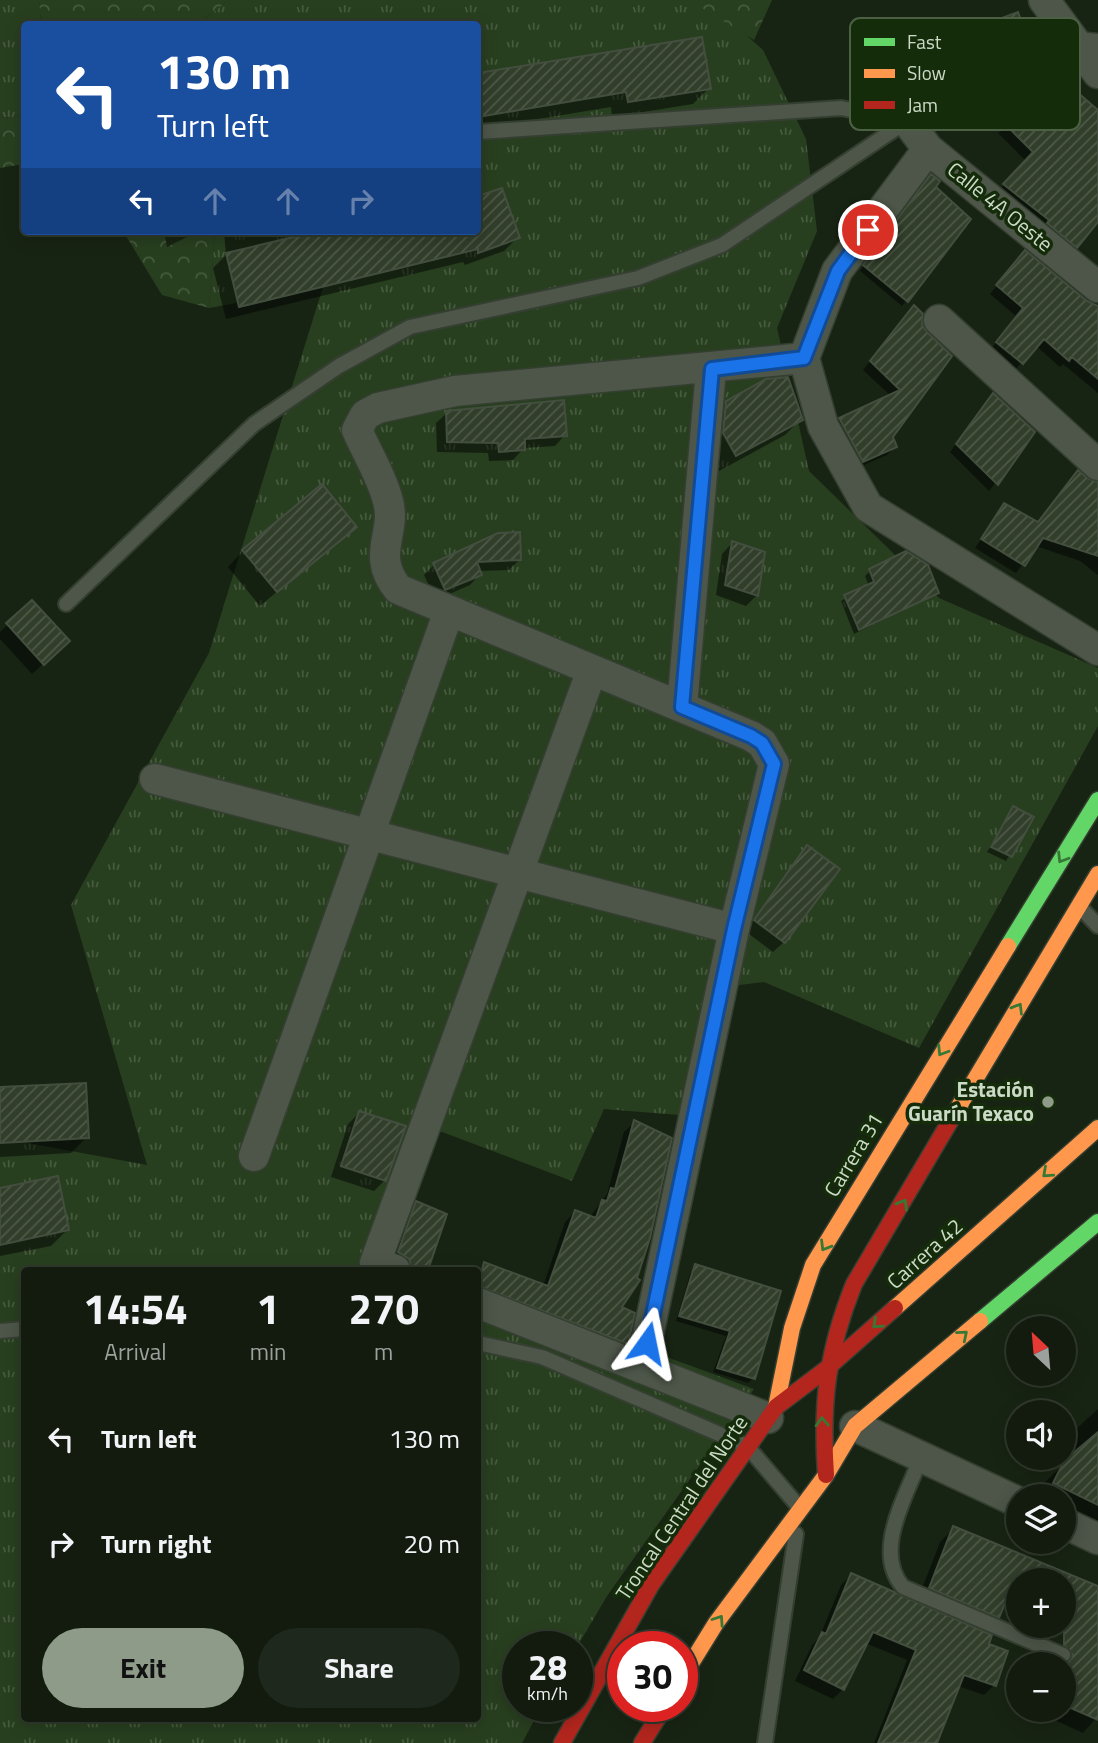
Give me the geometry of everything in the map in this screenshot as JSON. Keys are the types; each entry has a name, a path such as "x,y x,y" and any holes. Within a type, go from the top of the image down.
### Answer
{"highway":[{"name":"Carrera 31","path":"772,1413 792,1328 813,1265 1098,800"},
{"path":"827,1475 821,1415 825,1370 835,1328 854,1284 1098,874"},
{"name":"Carrera 42","path":"772,1413 825,1370 1098,1128"},
{"path":"698,1652 799,1508 827,1475 855,1426 1098,1222"},
{"name":"Troncal Central del Norte","path":"562,1743 651,1585 772,1413"},
{"path":"642,1743 655,1722"}],"street":[{"path":"1044,0 1060,18"},
{"path":"1088,48 1098,72"},
{"name":"Calle 4A Oeste","path":"914,130 928,149 1098,288"},
{"path":"928,149 838,271 804,358 823,426 868,507 1098,650"},
{"path":"939,320 1098,465"},
{"path":"641,1368 734,929 774,764 762,743 751,736 398,589 386,574 384,555 389,503 357,430 365,415 377,408 455,391 712,369 804,358"},
{"path":"682,707 712,369"},
{"path":"254,1156 449,611"},
{"path":"387,1267 376,1263 592,670"},
{"path":"155,779 734,929"},
{"path":"481,1304 641,1368 772,1413"},
{"path":"855,1426 1006,1496"},
{"path":"1076,1529 1098,1539"}],"lane":[{"path":"481,132 841,108 850,110"},
{"path":"66,604 254,424 339,366 410,327 638,278 722,245 894,130"},
{"path":"1079,906 1098,926"},
{"path":"0,1331 21,1329"},
{"path":"481,1344 542,1357 747,1446 799,1508 765,1743"},
{"path":"921,1457 890,1545 890,1565 898,1581 903,1587 1056,1652"}],"green space":[{"path":"0,0 39,0 41,21 21,21 21,116 0,118"},
{"path":"39,0 229,0 202,21 41,21"},
{"path":"229,0 689,0 736,26 763,50 806,139 817,231 777,328 809,471 939,598 1098,668 1098,726 919,1048 764,982 723,987 692,1116 604,1109 572,1181 437,1130 385,1253 424,1267 21,1267 21,1722 481,1722 481,1289 754,1389 607,1596 586,1631 502,1631 502,1722 533,1722 522,1743 0,1743 0,1138 147,1165 71,905 209,653 323,287 209,308 215,235 481,235 481,21 202,21"},
{"path":"689,0 772,0 754,40"},
{"path":"21,116 21,164 0,168 0,118"},
{"path":"125,235 165,235 167,247 191,235 215,235 209,308 162,295"}],"building":[{"path":"1018,12 1020,18 1002,18"},
{"path":"702,37 711,89 628,102 626,92 481,116 481,73"},
{"path":"1080,95 1098,110 1098,222 1077,248 1047,223 1049,220 1003,184 1033,152 1011,130 1080,130"},
{"path":"931,174 940,181 936,187 971,219 908,302 863,265"},
{"path":"502,188 520,238 478,253 478,249 239,307 226,253 302,235 481,235 481,195"},
{"path":"1025,250 1087,301 1098,306 1098,379 1072,357 1069,361 1044,339 1023,364 996,342 1023,308 996,285"},
{"path":"914,305 923,314 922,325 927,332 952,356 893,437 897,447 863,462 839,418 900,390 870,361"},
{"path":"788,377 803,420 736,456 723,433 726,401 766,379"},
{"path":"993,393 1035,432 998,485 956,444"},
{"path":"564,400 567,436 525,439 525,450 499,452 498,443 447,442 446,411"},
{"path":"1078,470 1087,478 1098,482 1098,556 1043,538 1025,566 981,539 1004,503 1038,522"},
{"path":"322,484 357,527 277,592 242,550"},
{"path":"520,532 521,560 477,562 482,575 445,590 433,563 498,533"},
{"path":"732,541 765,552 758,596 725,585"},
{"path":"906,551 928,565 939,593 859,630 844,595 874,582 869,569"},
{"path":"32,600 70,641 44,665 6,623"},
{"path":"1013,806 1034,817 1012,857 991,847"},
{"path":"807,845 840,869 785,943 754,920"},
{"path":"86,1083 89,1138 0,1143 0,1087"},
{"path":"359,1111 406,1126 386,1181 341,1166"},
{"path":"634,1120 672,1138 650,1238 637,1278 640,1280 622,1307 635,1313 628,1344 481,1287 484,1262 548,1286 575,1210 596,1218 602,1200 607,1201 611,1188 615,1189"},
{"path":"58,1176 69,1230 0,1245 0,1188"},
{"path":"416,1201 447,1214 429,1267 411,1267 409,1259 398,1252"},
{"path":"695,1264 781,1291 755,1379 717,1368 730,1331 679,1316"},
{"path":"1098,1432 1098,1505 1076,1494 1076,1484 1053,1483 1060,1470 1076,1470 1076,1451"},
{"path":"953,1526 1006,1548 1006,1554 1021,1554 1054,1568 1006,1568 1006,1601 999,1618 929,1588"},
{"path":"851,1573 992,1635 989,1644 1008,1651 996,1686 964,1675 937,1743 878,1743 916,1650 873,1632 844,1690 804,1670 822,1632 826,1634"},
{"path":"1076,1577 1098,1586 1098,1720 1076,1710 1076,1652 1070,1652 1064,1645 1064,1638 1076,1638"}],"traffic: fast":[{"path":"1008,946 1098,800"},
{"path":"980,1321 1098,1222"}],"traffic: slow":[{"path":"952,1118 1098,874"},
{"path":"776,1407 792,1328 813,1265 1008,946"},
{"path":"895,1308 1098,1128"},
{"path":"698,1652 716,1623 826,1475 855,1426 980,1321"}],"traffic: jam":[{"path":"826,1475 824,1424 828,1378 845,1308 854,1284 952,1118"},
{"path":"562,1743 651,1585 776,1407 825,1370 895,1308"},
{"path":"642,1743 655,1722"}],"place":[{"name":"Estación Guarín Texaco","path":"1048,1102"}],"route":[{"path":"647,1343 734,929 774,764 762,743 751,736 682,707 712,369 804,358 838,271 868,230"}]}
